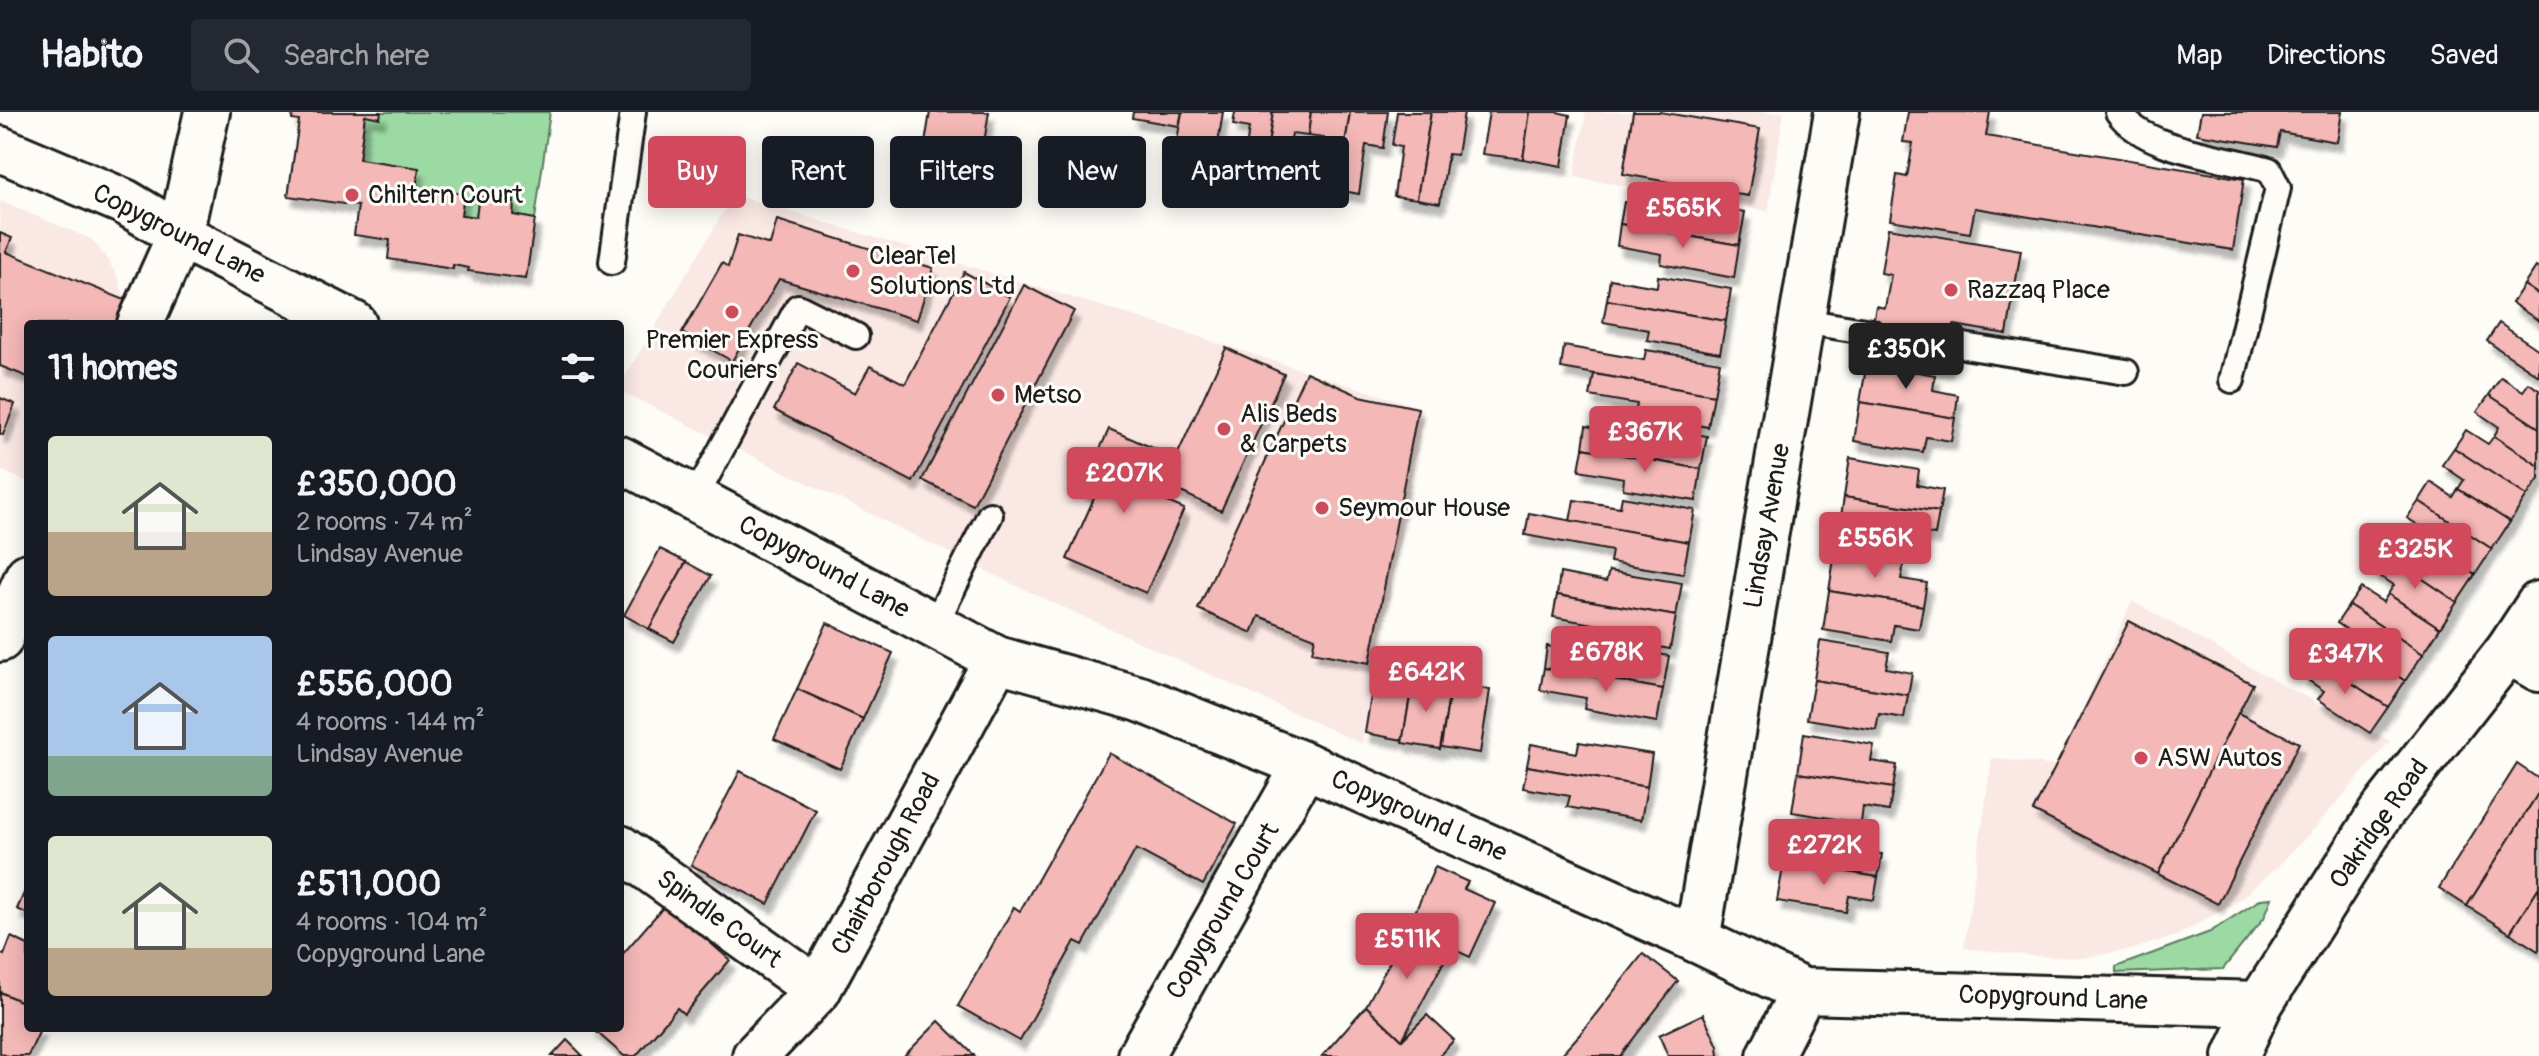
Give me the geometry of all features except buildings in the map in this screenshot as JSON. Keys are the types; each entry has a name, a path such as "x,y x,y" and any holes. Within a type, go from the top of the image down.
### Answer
{"street":[{"path":"142,320 180,235 207,112"},
{"name":"Lindsay Avenue","path":"1697,940 1837,112"},
{"name":"Copyground Lane","path":"0,149 125,202 180,235 346,320"},
{"name":"Copyground Lane","path":"624,461 997,659 1140,699 1305,765 1697,940 1803,991 2260,1004"},
{"path":"0,639 24,585"},
{"name":"Oakridge Road","path":"2236,1056 2260,1004 2380,814 2524,660 2539,604"},
{"name":"Chairborough Road","path":"755,1056 818,990 997,659"},
{"name":"Copyground Court","path":"1140,1056 1305,765"},
{"name":"Spindle Court","path":"624,851 818,990"},
{"path":"1770,1056 1803,991"}],"lane":[{"path":"612,262 633,112"},
{"path":"2118,112 2130,126 2153,138 2203,155 2269,170 2278,188 2232,380"},
{"path":"695,498 798,307 856,336"},
{"path":"1802,321 1871,332"},
{"path":"1951,344 2126,372"},
{"path":"934,626 990,515"}],"shaded area":[{"path":"1586,112 1784,112 1768,211 1574,177"},
{"path":"746,199 762,203 762,208 777,208 1140,318 1424,409 1362,744 1019,587 624,393 624,378 726,208 746,208"},
{"path":"0,201 91,239 118,277 125,300 117,320 24,320 24,480 0,470"},
{"path":"2132,601 2390,741 2279,865 2238,901 2176,936 2133,949 2082,958 1964,948 1992,758 2056,766"}],"green space":[{"path":"381,112 550,112 535,219 513,215 514,201 479,197 476,217 461,215 464,194 428,189 425,203 414,201 418,168 359,159 365,115"},
{"path":"2272,898 2264,918 2223,969 2116,973 2116,967 2210,932 2261,899"}],"place":[{"name":"Chiltern Court","path":"352,195"},
{"name":"ClearTel Solutions Ltd","path":"853,271"},
{"name":"Razzaq Place","path":"1951,290"},
{"name":"Premier Express Couriers","path":"732,312"},
{"name":"Metso","path":"998,395"},
{"name":"Alis Beds & Carpets","path":"1224,429"},
{"name":"Seymour House","path":"1322,508"},
{"name":"ASW Autos","path":"2141,758"}]}
